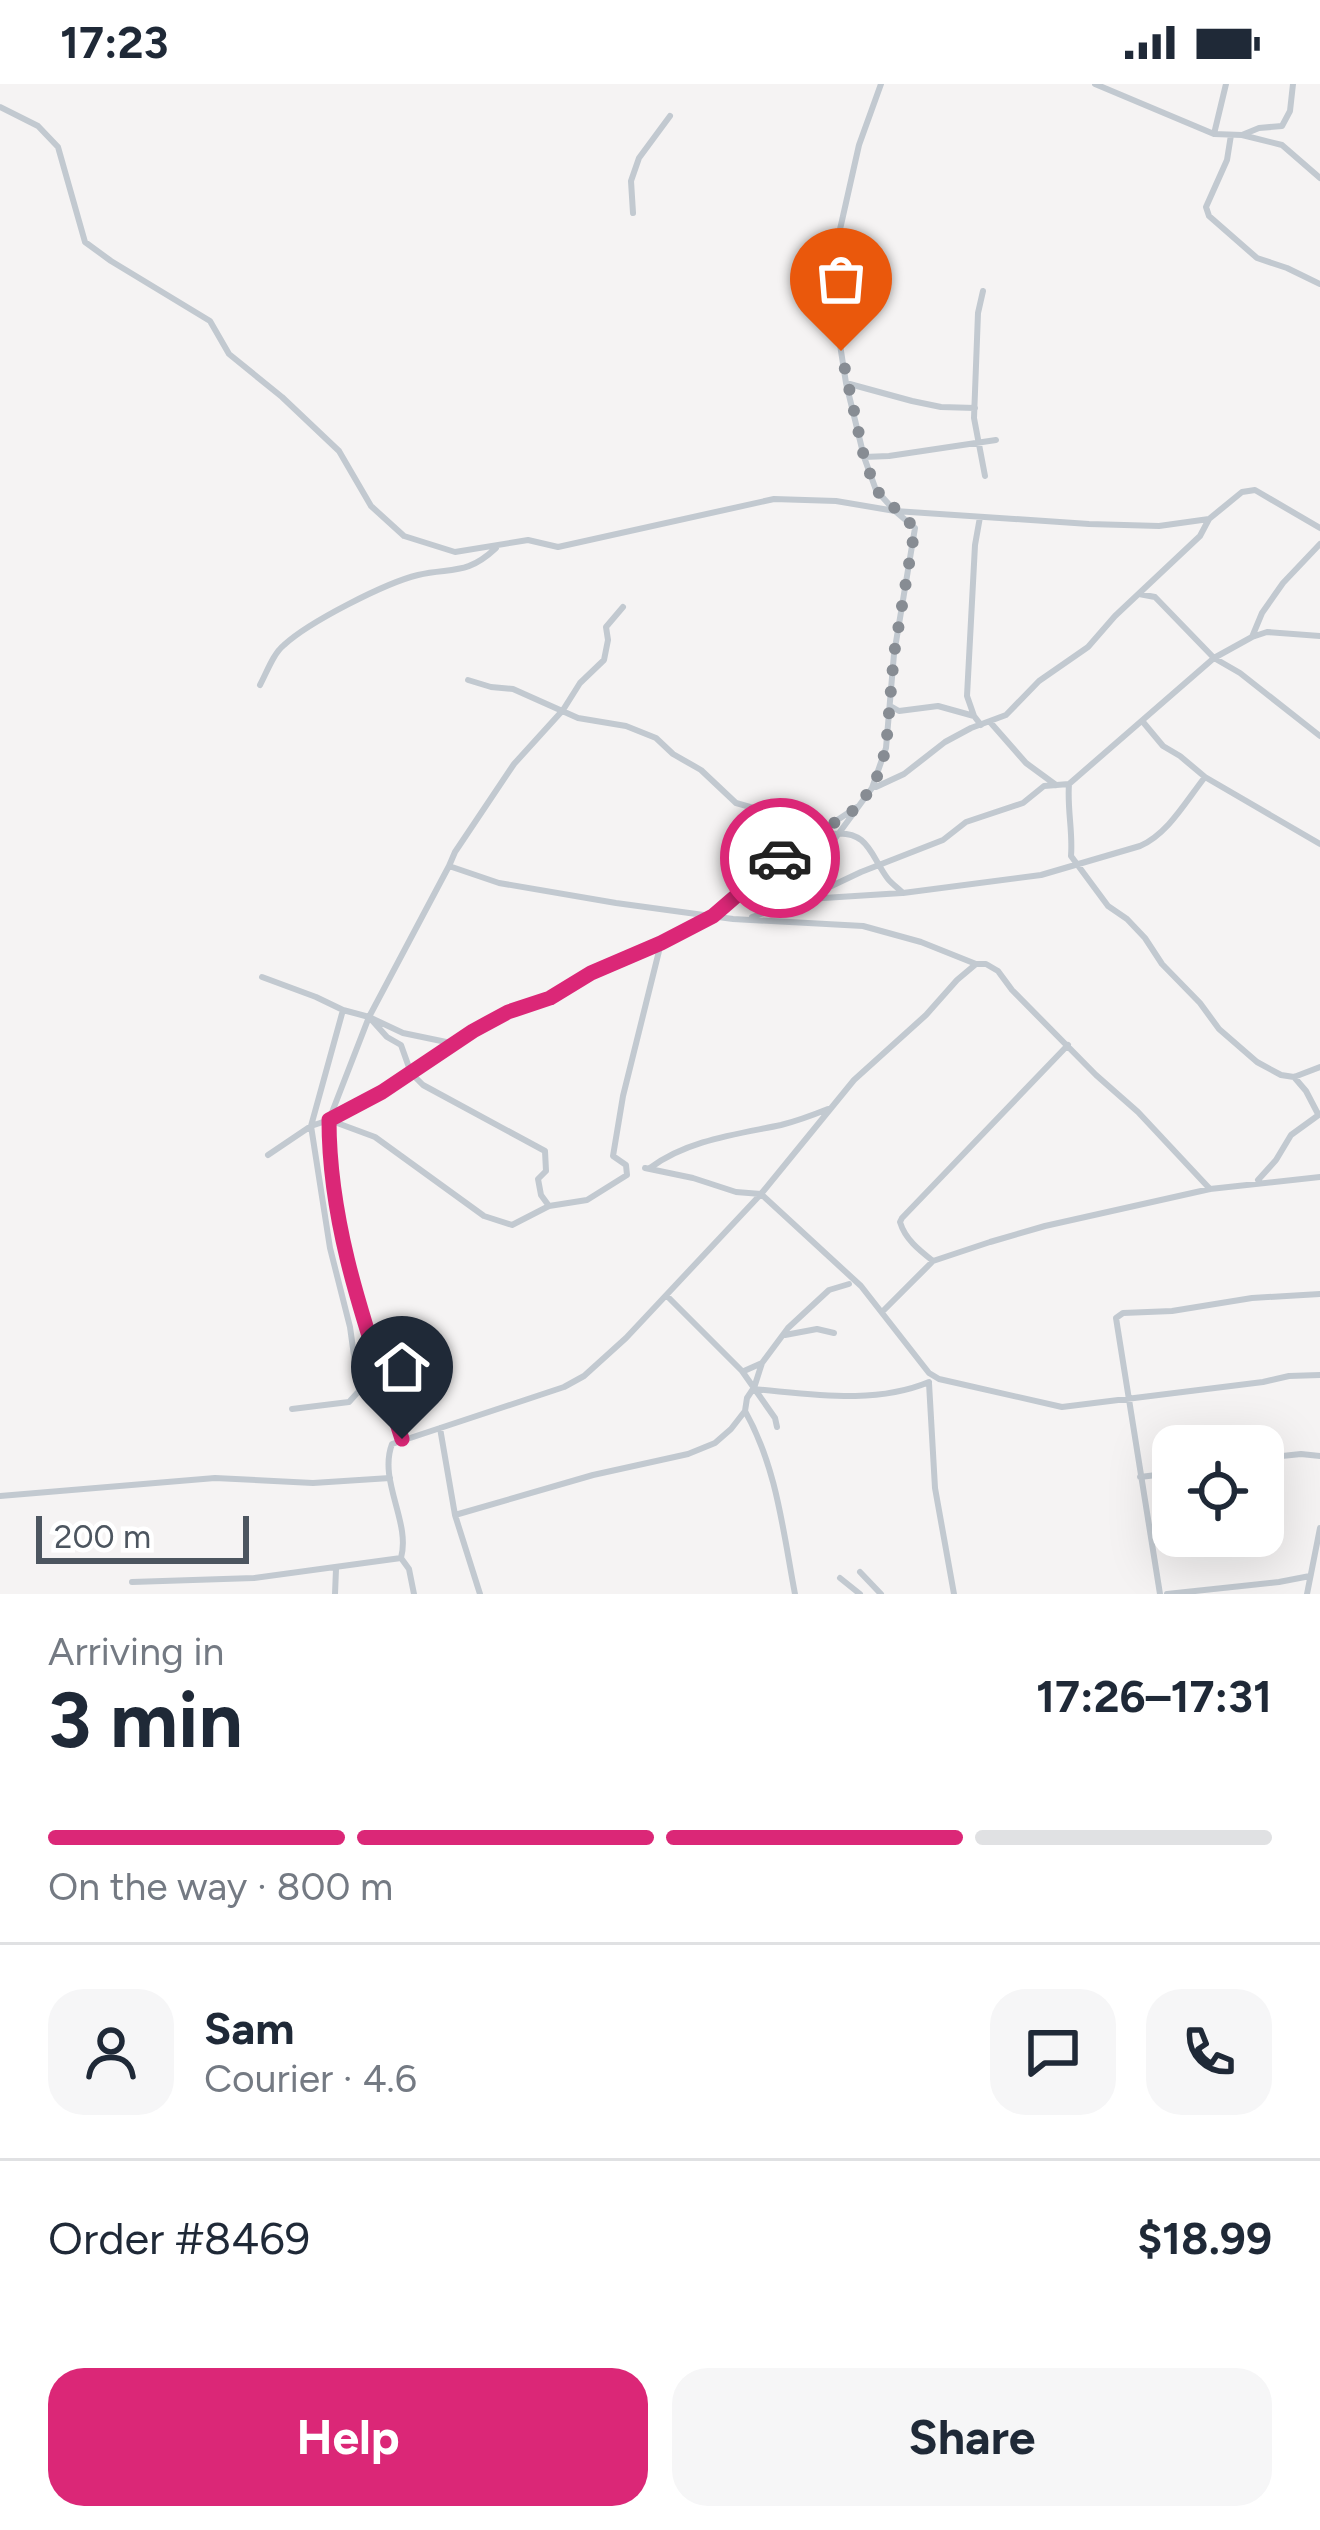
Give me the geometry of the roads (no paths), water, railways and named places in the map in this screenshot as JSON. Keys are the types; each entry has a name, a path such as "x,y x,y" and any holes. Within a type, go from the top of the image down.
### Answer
{"street":[{"path":"804,899 839,832 872,788 886,748 894,654 915,528 876,490 846,383 836,319 834,256 859,146 881,84"},
{"path":"1095,84 1214,134 1282,145 1320,178"},
{"path":"1214,134 1226,84"},
{"path":"1242,135 1282,126 1290,111 1293,84"},
{"path":"0,107 38,126 58,147 86,242 210,321 230,354 339,451 371,506 404,536 454,553 528,540 558,547 775,499 1159,526 1209,520"},
{"path":"633,213 632,181 639,158 670,116"},
{"path":"1231,135 1227,160 1206,207 1209,216 1257,258 1320,284"},
{"path":"983,291 975,408 985,476"},
{"path":"846,383 940,407 975,408"},
{"path":"864,457 996,440"},
{"path":"872,788 904,774 946,742 1006,715 1039,681 1088,647 1242,491 1256,490 1320,528"},
{"path":"974,716 967,696 980,517"},
{"path":"260,685 280,647 321,620 418,575 457,571 485,558 500,544"},
{"path":"1252,637 1283,583 1320,544"},
{"path":"1139,594 1154,597 1214,658 1320,736"},
{"path":"402,1439 345,1254 329,1120 369,1017 454,852 514,764 604,660 606,627 623,607"},
{"path":"747,919 943,840 966,822 1023,803 1044,786 1069,784 1214,658 1252,637 1267,632 1320,636"},
{"path":"469,680 513,689 578,718 626,726 656,738 736,803 869,845 888,879 903,893"},
{"path":"892,707 899,711 938,706 974,716 1057,785"},
{"path":"1143,722 1162,746 1205,777 1320,844"},
{"path":"804,899 903,893 1077,866 1153,841 1205,777"},
{"path":"1069,784 1071,856 1108,905 1145,938 1219,1029 1257,1062 1294,1077 1320,1067"},
{"path":"268,1155 508,1012 550,998 591,973 713,916 771,864 860,806"},
{"path":"448,866 499,884 713,916 863,926 986,964 1138,1112 1210,1190"},
{"path":"329,1120 375,1137 484,1216 512,1225 549,1206 587,1200 627,1175 626,1165 613,1156 661,943"},
{"path":"414,1594 409,1569 401,1558 403,1544 390,1478 392,1444 564,1387 584,1376 667,1296 761,1194 854,1080 976,964"},
{"path":"262,977 404,1034 454,1044"},
{"path":"292,1409 349,1402 359,1391 311,1126 343,1010"},
{"path":"369,1017 400,1045 411,1073 423,1085 545,1151 546,1171 538,1179 549,1206"},
{"path":"933,1261 905,1234 902,1218 1068,1045"},
{"path":"1255,1183 1291,1135 1320,1116 1294,1077"},
{"path":"831,1108 786,1124 720,1138 665,1157 648,1168 736,1192 761,1194 883,1311 929,1378 935,1488 954,1594"},
{"path":"883,1311 933,1261 1045,1226 1210,1190 1320,1177"},
{"path":"455,1515 593,1475 688,1454 715,1442 745,1411 762,1363 788,1328 829,1290 849,1284"},
{"path":"1310,1576 1163,1594 1116,1322 1119,1315 1320,1294"},
{"path":"667,1296 742,1371 777,1426"},
{"path":"782,1337 817,1328 834,1333"},
{"path":"742,1371 762,1363"},
{"path":"754,1389 878,1396 911,1390 929,1378 1062,1407 1320,1375"},
{"path":"745,1411 758,1434 780,1504 795,1594"},
{"path":"440,1428 455,1515 480,1594"},
{"path":"1284,1456 1320,1456"},
{"path":"1140,1477 1152,1476"},
{"path":"0,1496 215,1478 314,1483 390,1478"},
{"path":"1307,1594 1320,1528"},
{"path":"132,1582 254,1578 401,1558"},
{"path":"335,1569 335,1594"},
{"path":"860,1572 881,1594"},
{"path":"840,1578 860,1594"}]}
